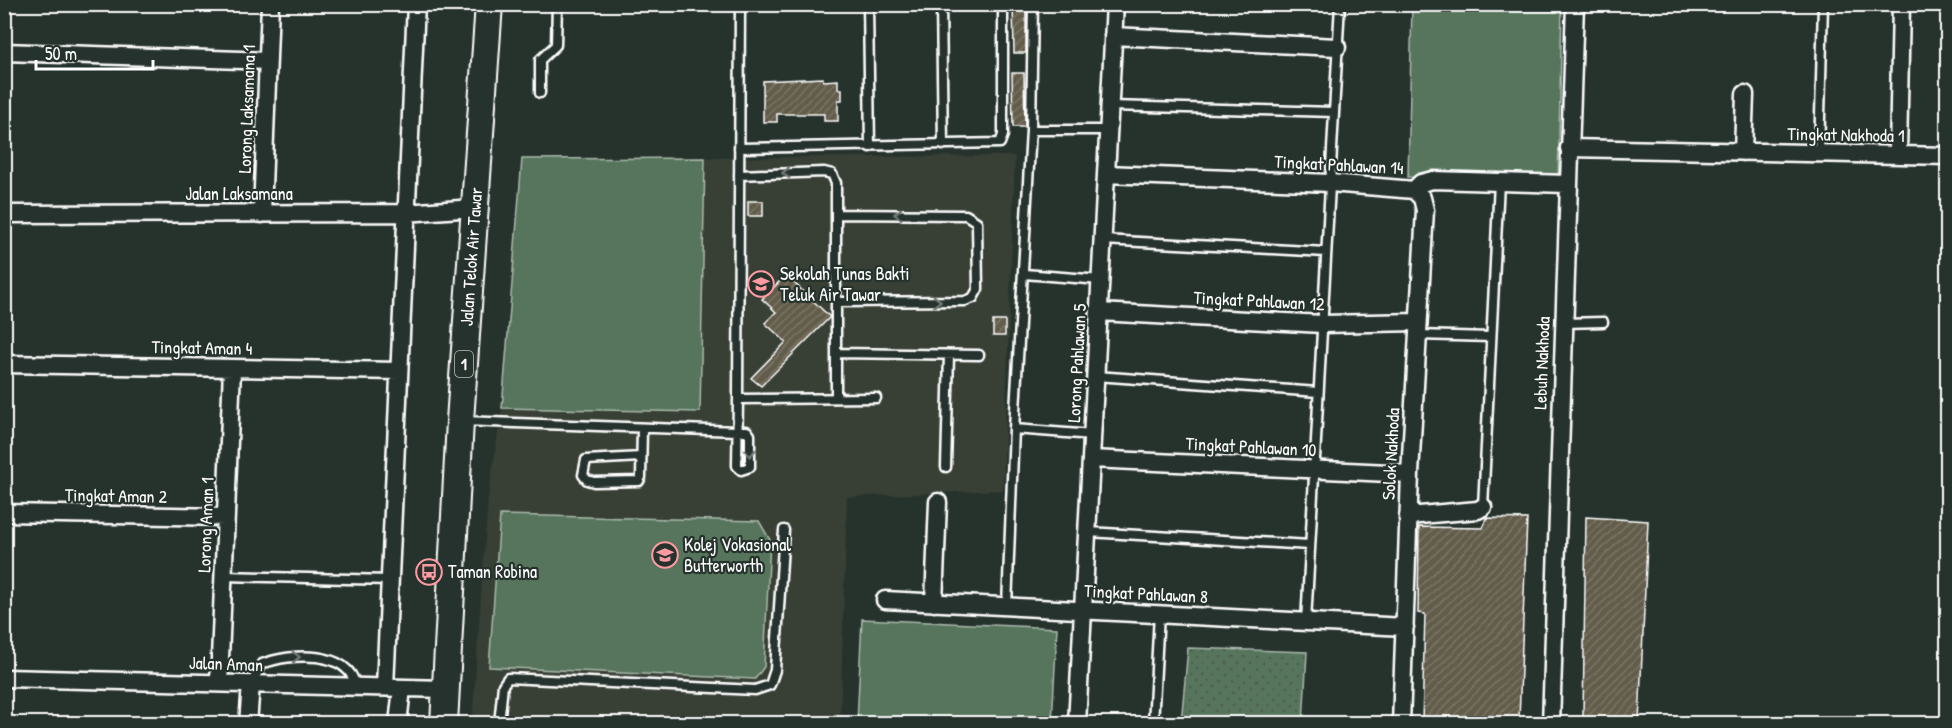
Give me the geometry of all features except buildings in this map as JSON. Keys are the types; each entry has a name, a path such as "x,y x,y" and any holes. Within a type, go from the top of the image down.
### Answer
{"main road":[{"name":"Jalan Telok Air Tawar","path":"444,723 460,421 489,4"}],"street":[{"name":"Lorong Laksamana 1","path":"262,214 270,4"},
{"path":"398,723 394,687 390,580 416,4"},
{"name":"Lorong Pahlawan 5","path":"1077,723 1115,4"},
{"name":"Lebuh Nakhoda","path":"1551,723 1567,184 1575,4"},
{"path":"1898,155 1901,4"},
{"path":"1113,36 1337,47"},
{"path":"4,52 268,61"},
{"path":"1743,152 1745,94"},
{"name":"Tingkat Nakhoda 1","path":"1569,148 1947,156"},
{"name":"Tingkat Pahlawan 14","path":"1106,174 1330,183 1414,190 1421,183 1433,180 1567,184"},
{"name":"Solok Nakhoda","path":"1401,723 1408,516 1425,210 1422,198 1414,190"},
{"name":"Jalan Laksamana","path":"4,214 405,213 474,208"},
{"name":"Tingkat Pahlawan 12","path":"1099,312 1417,328"},
{"name":"Tingkat Aman 4","path":"4,364 399,371"},
{"name":"Lorong Aman 1","path":"219,683 232,369"},
{"name":"Tingkat Pahlawan 10","path":"1091,459 1410,474"},
{"path":"934,603 938,502"},
{"path":"1408,516 1478,510 1483,507"},
{"name":"Tingkat Aman 2","path":"4,513 226,517"},
{"name":"Tingkat Pahlawan 8","path":"885,600 1405,627"},
{"name":"Jalan Aman","path":"4,678 446,689"},
{"path":"248,723 251,684"}],"lane":[{"path":"540,93 540,60 556,45 557,4"},
{"path":"460,421 737,431 740,4"},
{"path":"868,4 870,147"},
{"path":"941,4 943,145"},
{"path":"739,148 870,147 1000,142 1003,135 1003,4"},
{"path":"1007,606 1014,429 1031,130 1033,4"},
{"path":"1306,622 1340,4"},
{"path":"1819,154 1823,4"},
{"path":"1110,105 1334,112"},
{"path":"1031,130 1108,130"},
{"path":"739,175 832,174 836,183 836,398"},
{"path":"1483,507 1499,182"},
{"path":"836,214 966,215 977,222 978,290 973,298 965,301 837,302"},
{"path":"1103,240 1326,252"},
{"path":"1024,274 1101,280"},
{"path":"1563,323 1603,322"},
{"path":"1417,328 1491,337"},
{"path":"837,353 979,355"},
{"path":"946,467 950,355"},
{"path":"1096,376 1318,392"},
{"path":"738,399 876,398"},
{"path":"641,457 586,460 583,475 587,480 594,482 639,481 641,457 642,429"},
{"path":"1014,429 1093,435"},
{"path":"499,723 503,685 508,678 755,690 770,685 775,670 784,530"},
{"path":"1088,532 1310,545"},
{"path":"224,576 390,580"},
{"path":"1153,723 1159,614"},
{"path":"251,684 262,664 276,658 302,656 330,660 347,666 354,676 356,687"}],"shaded area":[{"name":"Sekolah Tunas Bakti Teluk Air Tawar","path":"1015,156 1003,490 847,497 840,723 472,724 488,499 502,408 522,159"}],"green space":[{"path":"1412,5 1562,5 1558,181 1408,177"},
{"path":"705,158 700,412 502,408 522,159"},
{"path":"500,515 759,521 770,540 764,667 755,679 489,667"},
{"path":"862,619 1057,628 1052,723 857,723"},
{"path":"1188,648 1307,652 1303,723 1181,723"}],"place":[{"name":"Sekolah Tunas Bakti Teluk Air Tawar","path":"761,284"},
{"name":"Kolej Vokasional Butterworth","path":"665,555"},
{"name":"Taman Robina","path":"429,572"}]}
